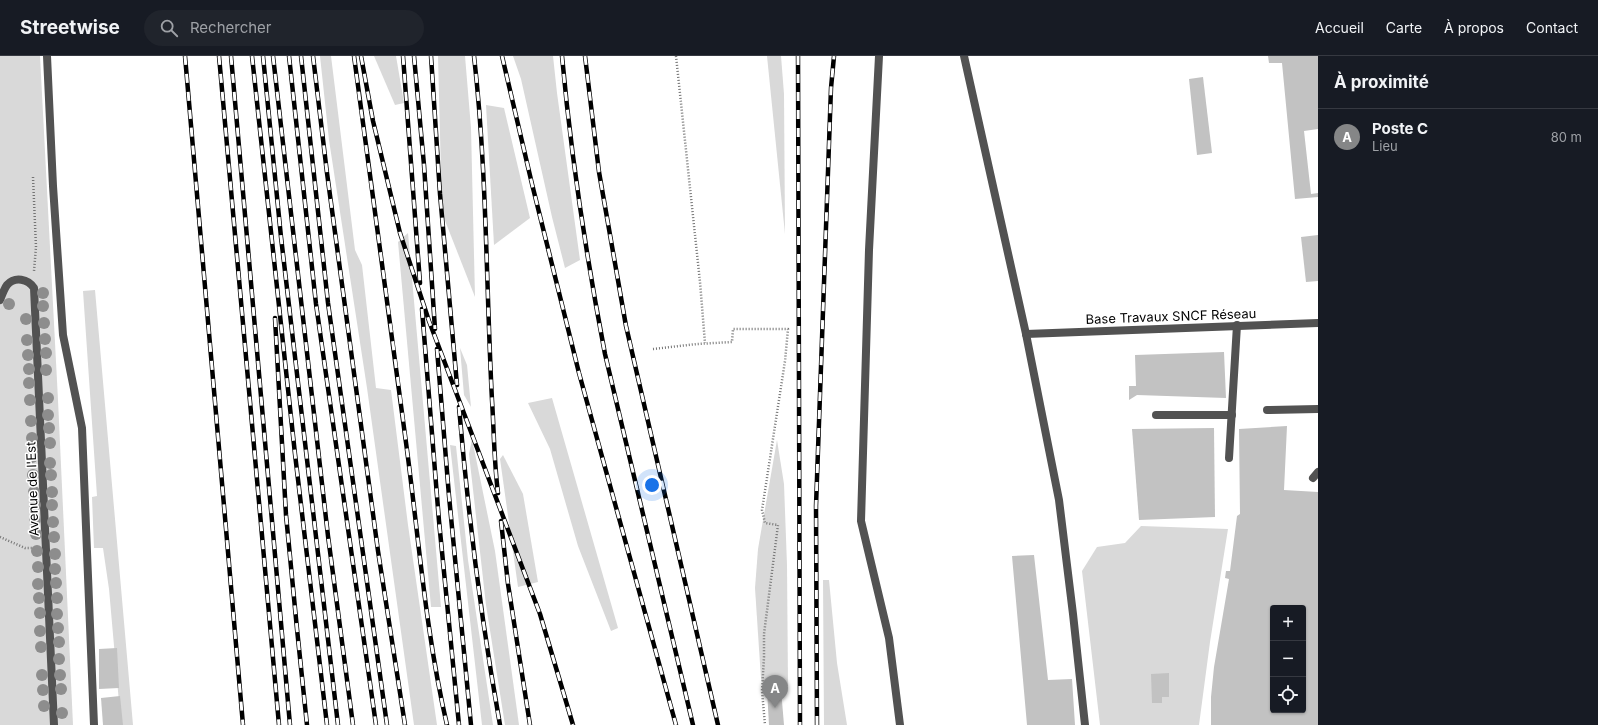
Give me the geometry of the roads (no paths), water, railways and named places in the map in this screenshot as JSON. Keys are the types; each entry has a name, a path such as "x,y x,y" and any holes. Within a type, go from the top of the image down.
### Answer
{"street":[{"path":"47,56 54,200 63,335 82,428 94,725"},
{"path":"879,56 869,250 861,521 889,638 900,725"},
{"path":"964,56 1026,334 1059,500 1085,725"},
{"name":"Avenue de l'Est","path":"0,300 4,289 11,282 16,280 29,282 34,288 54,725"},
{"name":"Base Travaux SNCF Réseau","path":"1026,334 1318,322"},
{"path":"1229,458 1237,325"},
{"path":"1267,410 1318,409"},
{"path":"1156,415 1232,415"}],"railway":[{"path":"185,56 243,725"},
{"path":"219,56 279,725"},
{"path":"231,56 290,725"},
{"path":"252,56 295,454 327,725"},
{"path":"263,56 281,237 338,725"},
{"path":"273,56 328,536 353,725"},
{"path":"289,56 316,304 376,725"},
{"path":"301,56 328,303 387,725"},
{"path":"313,56 327,173 378,551 405,725"},
{"path":"354,56 401,401 428,622 447,725"},
{"path":"361,56 373,121 400,233 429,321 540,614 573,725"},
{"path":"403,56 420,283"},
{"path":"414,56 424,165 435,329"},
{"path":"431,56 440,194 457,385"},
{"path":"474,56 484,185 490,357 498,493"},
{"path":"502,56 579,373 676,725"},
{"path":"562,56 580,205 605,354 693,725"},
{"path":"585,56 599,172 626,326 718,725"},
{"path":"798,56 800,725"},
{"path":"817,725 816,506 831,88 834,56"},
{"path":"422,309 439,521 459,725"},
{"path":"275,318 286,515 307,725"},
{"path":"437,349 449,496 471,725"},
{"path":"459,407 476,566 500,725"},
{"path":"501,521 508,584 530,725"}],"place":[{"name":"Poste C","path":"775,708"}]}
